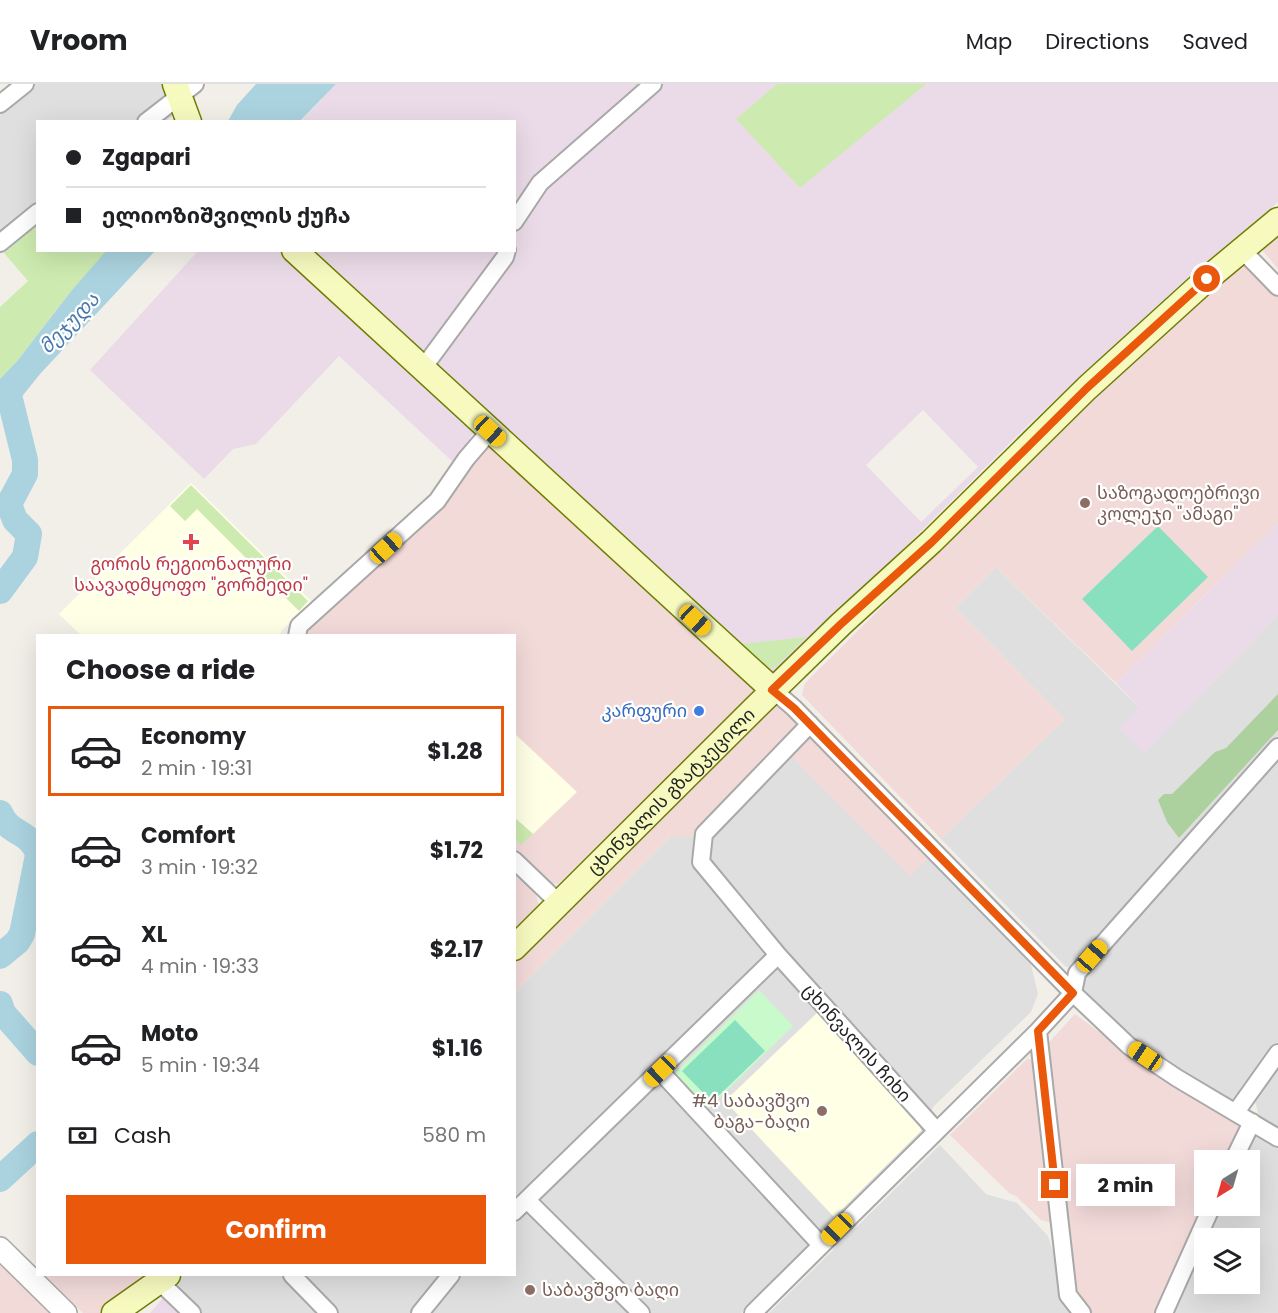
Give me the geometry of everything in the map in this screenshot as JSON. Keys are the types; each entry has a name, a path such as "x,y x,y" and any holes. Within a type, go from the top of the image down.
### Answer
{"main road":[{"path":"183,88 189,120"},
{"name":"ცხინვალის გზატკეცილი","path":"516,946 772,690 932,542 1087,388 1242,249 1278,220"},
{"path":"296,252 321,278 423,368 772,690"},
{"path":"114,1313 169,1279"},
{"path":"143,1313 169,1279"}],"street":[{"path":"0,104 25,84"},
{"path":"516,219 540,183 653,84"},
{"path":"148,120 183,88"},
{"path":"0,243 36,214"},
{"path":"1242,249 1278,286"},
{"path":"423,368 506,252"},
{"path":"297,634 299,626 437,501 466,459 490,431"},
{"path":"772,690 810,724 1073,993 1129,1046 1177,1078 1278,1138"},
{"name":"ცხინვალის ჩიხი","path":"810,724 704,834 701,861 778,955 936,1130"},
{"path":"753,1313 1038,1031 1073,993 1077,972 1278,747"},
{"path":"516,862 560,904"},
{"path":"641,1313 521,1206 778,955"},
{"path":"1038,1031 1068,1295 1082,1313"},
{"path":"1236,1112 1278,1053"},
{"path":"660,1071 821,1245"},
{"path":"1238,1150 1252,1122"},
{"path":"1164,1313 1208,1216"},
{"path":"0,1248 66,1313"},
{"path":"293,1276 328,1313"},
{"path":"420,1313 450,1276"},
{"path":"169,1279 192,1313"}],"shaded area":[{"path":"33,84 169,84 178,112 167,120 36,120 36,225 0,254 0,110"},
{"path":"336,84 1278,84 1278,202 1185,280 1029,424 781,670 771,675 308,252 516,252 516,120 302,120","holes":["923,410 978,467 921,522 866,465"]},
{"path":"1278,232 1278,269 1263,251 1263,245"},
{"path":"197,252 282,252 475,430 454,463 339,356 256,444 233,449 204,479 90,370"},
{"path":"1247,259 1278,292 1278,523 1116,683 996,567 955,608 1065,719 941,839 802,695 805,683 918,571 1084,400"},
{"path":"492,441 756,688 751,699 558,884 544,882 516,854 516,634 306,634 307,630"},
{"name":"გორის რეგიონალური საავადმყოფო \"გორმედი\"","path":"191,483 312,602 280,634 80,634 59,614"},
{"path":"1278,523 1278,615 1145,753 1119,729 1139,707 1116,683"},
{"path":"996,567 1139,707 1145,752 1278,615 1278,736 1074,966 1066,967 941,839 1065,719 955,608"},
{"path":"783,704 930,856 910,876 782,747 690,837 670,837 516,991 516,952 768,707"},
{"path":"516,735 577,792 533,834 516,819"},
{"path":"782,746 910,875 930,856 1031,965 1038,994 1031,1012 933,1107 924,1132 741,1313 200,1313 173,1286 183,1276 516,1276 516,991 670,837 690,837"},
{"path":"1278,759 1278,1042 1234,1105 1146,1049 1080,995 1079,981"},
{"path":"516,872 535,891 539,906 516,929"},
{"name":"#4 საბავშვო ბაგა-ბაღი","path":"819,1011 920,1120 921,1131 834,1217 725,1101"},
{"path":"1075,1014 1135,1058 1238,1123 1240,1130 1231,1150 1194,1150 1194,1216 1200,1216 1156,1313 1087,1313 1075,1298 1042,1050"},
{"path":"1028,1058 1036,1064 1053,1223 1041,1220 1016,1196 1009,1193 950,1135"},
{"path":"1278,1058 1278,1127 1259,1116 1253,1094"},
{"path":"1255,1131 1278,1144 1278,1313 1171,1313 1194,1263 1194,1294 1260,1294 1260,1228 1210,1228 1216,1216 1260,1216 1260,1150 1246,1150"},
{"path":"940,1145 986,1194 1017,1203 1048,1236 1071,1310 1074,1313 769,1313"},
{"path":"0,1263 49,1313 0,1313"},
{"path":"149,1276 106,1313 83,1313 44,1277"},
{"path":"163,1298 174,1302 186,1313 150,1313"}],"green space":[{"path":"777,84 926,84 800,188 736,119"},
{"path":"36,226 36,252 106,252 72,290 18,360 0,379 0,307 28,281 4,253"},
{"path":"191,485 308,601 299,611 197,509 185,521 170,506"},
{"path":"1158,526 1208,577 1132,651 1082,599"},
{"path":"806,637 777,666 771,668 741,644"},
{"path":"1278,694 1278,730 1179,838 1167,822 1158,800 1164,794 1172,794 1215,752 1226,748"},
{"path":"516,819 533,834 521,845 516,840"},
{"path":"759,990 793,1026 708,1109 675,1073"},
{"path":"735,1020 765,1051 712,1102 682,1071"}],"water":[{"path":"256,84 336,84 301,120 229,120 237,105"},
{"name":"მეჯუდა","path":"105,252 154,252 40,374 20,399 0,413 0,379 18,360 72,290"}],"waterway":[{"path":"0,591 25,557 29,534 15,520 9,504 25,474 25,460 8,391"},
{"path":"0,813 8,825 30,840 36,850"},
{"path":"0,956 17,942 22,934 36,865"},
{"path":"0,1004 3,1013 36,1051"},
{"path":"0,1179 36,1146"}],"place":[{"name":"საზოგადოებრივი კოლეჯი \"ამაგი\"","path":"1085,503"},
{"name":"გორის რეგიონალური საავადმყოფო \"გორმედი\"","path":"191,542"},
{"name":"კარფური","path":"699,711"},
{"name":"#4 საბავშვო ბაგა-ბაღი","path":"822,1111"},
{"name":"საბავშვო ბაღი","path":"530,1290"}],"route":[{"path":"1055,1185 1038,1031 1073,993 794,708 772,690 932,542 1087,388 1207,279"}]}
